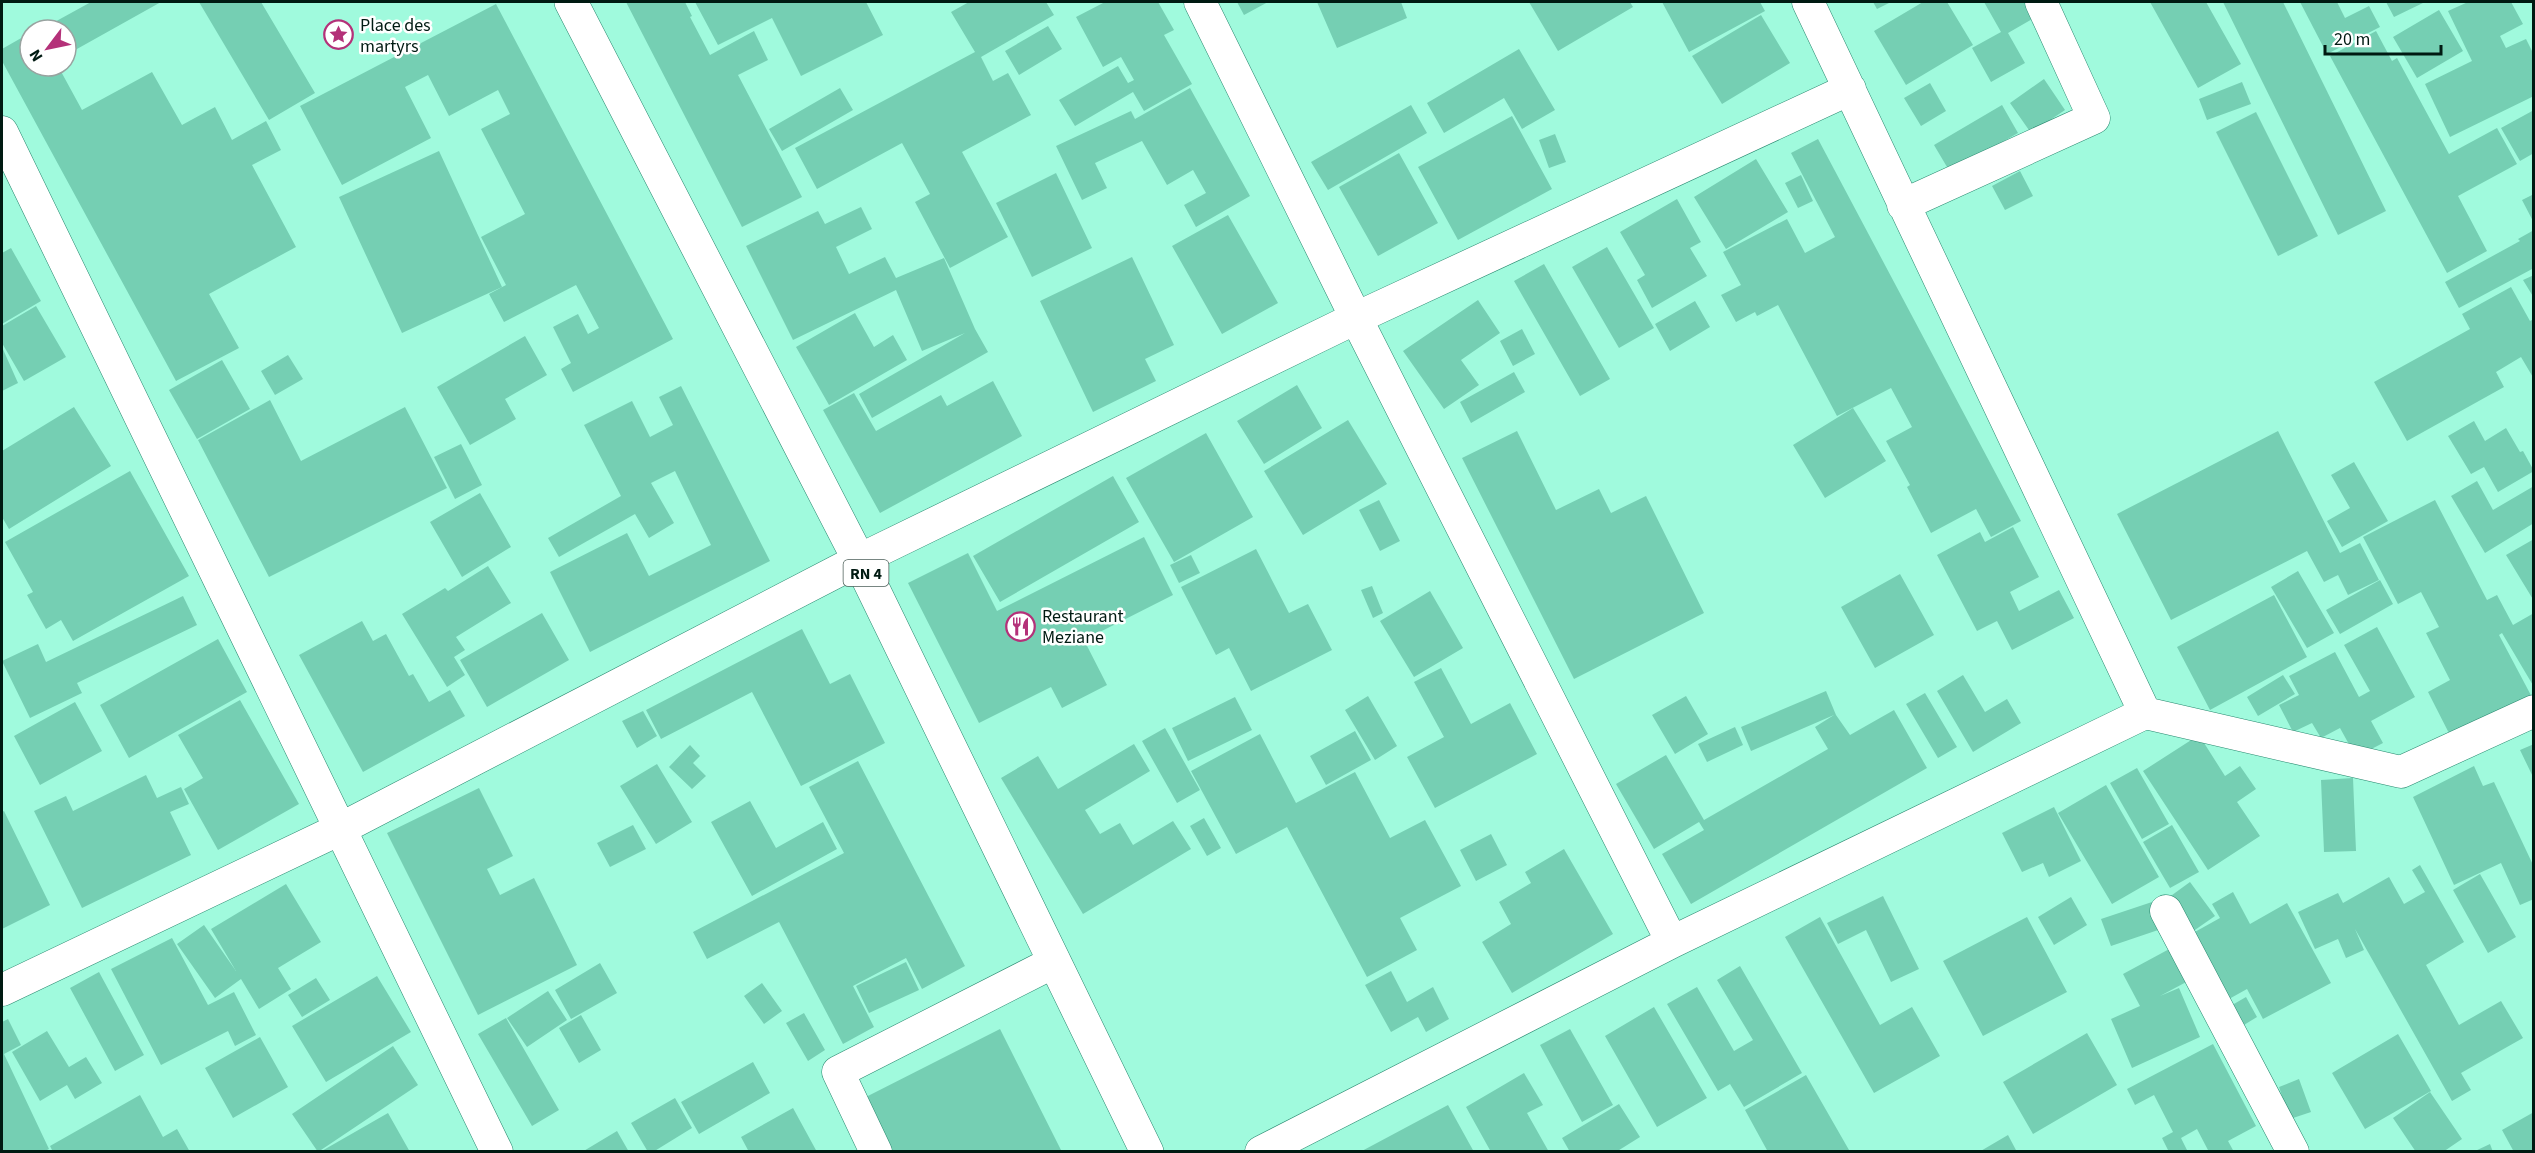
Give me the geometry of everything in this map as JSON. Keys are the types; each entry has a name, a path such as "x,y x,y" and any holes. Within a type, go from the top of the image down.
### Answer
{"main road":[{"name":"RN 4","path":"572,2 859,560 1147,1152"}],"street":[{"path":"1200,2 1356,318 1672,942"},
{"path":"1808,2 2145,713"},
{"path":"1903,204 2094,118 2041,2"},
{"path":"2,990 340,829 859,560 1356,318 1850,89"},
{"path":"2,132 497,1152"},
{"path":"1261,1152 1672,942 2145,713 2401,772 2534,711"},
{"path":"2166,911 2293,1152"},
{"path":"876,1152 838,1072 1054,962"}],"building":[{"path":"91,2 161,2 78,48 78,18 62,18"},
{"path":"199,2 261,2 315,93 269,120"},
{"path":"626,2 685,2 692,16 690,17 710,55 754,31 768,60 738,75 802,197 742,227"},
{"path":"695,2 866,2 883,35 801,76 772,18 718,45"},
{"path":"969,2 1046,2 1054,15 981,57 993,81 1008,73 1031,115 962,152 1008,237 950,268 915,202 930,194 902,143 817,189 795,148 975,52 951,12"},
{"path":"1105,2 1158,2 1174,30 1164,35 1192,84 1144,111 1133,92 1075,126 1059,100 1118,66 1128,83 1134,80 1121,57 1103,67 1076,17"},
{"path":"1237,2 1268,2 1244,15"},
{"path":"1317,2 1401,2 1407,18 1337,48"},
{"path":"1529,2 1630,2 1633,7 1558,51"},
{"path":"1662,2 1760,2 1765,11 1689,52"},
{"path":"1873,2 1891,2 1877,9"},
{"path":"1923,2 1947,2 1973,45 1906,85 1874,31"},
{"path":"1984,2 2043,2 2048,10 2008,33 2025,63 1991,82 1972,48 2001,32"},
{"path":"2150,2 2206,2 2241,64 2198,88"},
{"path":"2223,2 2283,2 2386,211 2338,235"},
{"path":"2300,2 2337,2 2345,18 2369,6 2380,27 2327,54"},
{"path":"2386,2 2425,2 2394,17"},
{"path":"2468,2 2511,2 2523,24 2500,36 2506,48 2526,39 2534,55 2532,57 2534,96 2450,137 2425,84 2472,61 2448,11"},
{"path":"496,4 673,339 573,392 561,369 571,363 553,327 578,314 588,334 599,328 576,285 504,322 489,294 506,285 481,237 525,214 481,129 510,114 498,90 449,116 428,75 405,87 431,138 342,185 300,106"},
{"path":"2439,10 2463,51 2417,78 2393,37"},
{"path":"1761,15 1790,63 1722,104 1692,56"},
{"path":"1048,26 1062,49 1019,75 1005,51"},
{"path":"2376,31 2392,61 2397,58 2449,154 2497,128 2517,164 2458,196 2487,251 2447,273 2330,56"},
{"path":"18,40 18,78 65,78 82,110 152,72 182,125 215,107 232,140 266,121 281,150 252,165 296,247 209,294 239,348 176,381 2,61 2,49"},
{"path":"1519,49 1555,110 1522,129 1504,98 1444,133 1427,103"},
{"path":"2044,79 2065,110 2031,133 2010,103"},
{"path":"2242,82 2251,104 2207,120 2199,99"},
{"path":"1930,83 1946,111 1921,126 1904,98"},
{"path":"840,88 853,110 782,151 769,129"},
{"path":"1190,88 1250,196 1196,227 1184,205 1206,193 1193,170 1167,185 1142,141 1095,163 1107,188 1082,200 1056,146 1131,111 1135,119"},
{"path":"1411,105 1427,133 1328,190 1311,162"},
{"path":"2002,105 2018,133 1950,172 1934,145"},
{"path":"2534,110 2534,153 2520,161 2501,128"},
{"path":"2256,112 2318,236 2278,256 2216,132"},
{"path":"1512,116 1552,189 1458,240 1418,167"},
{"path":"1555,134 1566,162 1549,168 1539,140"},
{"path":"1818,139 2021,521 1991,537 1976,509 1931,533 1907,487 1910,485 1886,441 1912,427 1891,388 1837,416 1778,305 1757,316 1755,312 1736,322 1721,295 1741,285 1723,252 1787,219 1805,253 1835,237 1791,153"},
{"path":"439,151 502,287 402,333 339,197"},
{"path":"1399,153 1438,223 1378,256 1339,187"},
{"path":"1756,159 1788,212 1726,249 1694,197"},
{"path":"2020,171 2033,196 2005,210 1992,186"},
{"path":"1056,173 1092,248 1032,277 996,203"},
{"path":"1801,175 1813,201 1798,208 1785,183"},
{"path":"2534,194 2534,223 2522,200"},
{"path":"1677,199 1701,242 1690,248 1707,276 1652,308 1637,280 1645,275 1620,232"},
{"path":"861,207 872,229 836,247 849,274 885,257 896,278 944,258 975,329 988,352 872,418 859,394 965,333 922,351 896,290 793,340 746,246 818,211 825,224"},
{"path":"1228,215 1278,303 1222,334 1172,246"},
{"path":"2534,230 2534,268 2459,308 2445,282 2520,241 2518,239"},
{"path":"1607,247 1654,328 1619,348 1572,267"},
{"path":"11,248 41,301 2,324 2,253"},
{"path":"1132,257 1174,345 1145,359 1156,381 1093,412 1040,301"},
{"path":"1544,264 1610,379 1580,396 1514,281"},
{"path":"2534,275 2534,298 2523,280"},
{"path":"2511,287 2530,321 2534,319 2534,379 2521,357 2496,372 2504,387 2407,441 2374,382 2470,329 2462,314"},
{"path":"1478,300 1500,333 1461,360 1479,385 1444,409 1403,351"},
{"path":"1695,301 1710,327 1670,351 1655,324"},
{"path":"36,306 66,357 24,381 2,343 2,326"},
{"path":"855,313 874,347 893,335 907,360 829,405 796,347"},
{"path":"1522,329 1535,354 1513,366 1500,341"},
{"path":"525,336 547,375 505,399 516,419 470,445 437,387"},
{"path":"2,347 18,383 2,391"},
{"path":"288,355 303,379 275,395 261,371"},
{"path":"222,360 250,409 197,439 169,390"},
{"path":"1514,372 1525,392 1471,423 1460,402"},
{"path":"993,381 1022,436 880,513 823,410 854,393 876,431 941,395 947,406"},
{"path":"1297,385 1322,428 1264,464 1237,421"},
{"path":"681,386 770,561 590,652 550,572 627,533 649,576 711,545 675,471 651,483 674,523 649,538 635,514 559,557 548,538 621,496 584,425 632,401 650,437 673,425 659,397"},
{"path":"270,400 301,461 405,407 447,488 269,577 198,440"},
{"path":"74,407 111,466 9,529 2,517 2,451"},
{"path":"1853,408 1886,461 1825,498 1793,445"},
{"path":"1348,420 1387,484 1303,535 1264,471"},
{"path":"2474,421 2485,441 2506,428 2534,471 2498,492 2484,467 2471,474 2448,436"},
{"path":"1517,431 1556,510 1599,489 1611,513 1646,496 1704,613 1574,679 1462,458"},
{"path":"2278,431 2340,553 2360,543 2379,580 2348,595 2338,575 2324,582 2307,551 2171,620 2117,514"},
{"path":"1206,433 1253,517 1174,562 1126,478"},
{"path":"461,444 482,485 455,499 434,457"},
{"path":"2354,462 2388,521 2342,547 2327,521 2350,508 2331,475"},
{"path":"130,471 189,576 73,641 61,620 46,629 27,595 33,592 5,542"},
{"path":"1113,476 1139,522 1000,602 973,556"},
{"path":"2477,481 2493,510 2534,486 2534,523 2485,553 2451,496"},
{"path":"480,493 511,547 462,577 430,522"},
{"path":"1379,500 1400,541 1380,551 1359,510"},
{"path":"2435,500 2487,600 2497,595 2513,625 2534,613 2534,687 2502,633 2499,635 2534,701 2455,745 2428,692 2450,680 2426,633 2439,627 2421,592 2398,604 2363,537"},
{"path":"2013,527 2039,577 2010,592 2019,611 2059,590 2074,618 2012,650 1997,621 1977,631 1937,555 1980,532 1985,542"},
{"name":"Restaurant Meziane","path":"1144,537 1173,595 1084,640 1107,685 1062,708 1051,687 979,723 908,583 968,553 997,611"},
{"path":"2534,539 2534,601 2506,555"},
{"path":"1256,549 1289,613 1308,604 1332,650 1251,691 1229,648 1216,655 1181,587"},
{"path":"1191,555 1200,573 1179,583 1170,565"},
{"path":"488,566 511,603 456,637 465,650 454,657 465,675 447,687 402,614 445,588 448,591"},
{"path":"2298,571 2334,633 2307,648 2271,587"},
{"path":"1900,574 1934,635 1875,668 1841,607"},
{"path":"2380,580 2393,604 2340,634 2326,610"},
{"path":"1372,586 1383,613 1373,618 1361,590"},
{"path":"1430,591 1463,648 1414,677 1380,621"},
{"path":"2274,595 2307,657 2210,710 2177,647"},
{"path":"183,596 197,625 77,683 82,693 30,718 2,661 38,644 46,662"},
{"path":"542,613 569,660 487,707 460,660"},
{"path":"362,621 373,641 386,634 409,676 413,674 429,702 450,690 465,716 363,772 299,655"},
{"path":"2377,627 2415,697 2371,721 2383,743 2356,757 2340,728 2321,738 2312,723 2293,732 2279,705 2299,695 2289,676 2335,652 2359,697 2370,691 2344,645"},
{"path":"802,629 830,684 850,674 885,743 801,786 752,692 661,739 646,710"},
{"path":"218,639 247,692 129,758 100,705"},
{"path":"1441,668 1471,724 1510,703 1537,754 1435,808 1407,757 1444,737 1414,682"},
{"path":"1963,675 1985,712 2007,699 2021,723 1973,752 1937,691"},
{"path":"2283,675 2295,694 2258,716 2247,697"},
{"path":"1826,691 1836,715 1850,735 1894,710 1927,768 1691,904 1662,854 1704,830 1699,822 1654,849 1616,784 1666,755 1704,820 1828,749 1815,727 1834,715 1751,751 1741,727"},
{"path":"1925,693 1957,747 1938,758 1906,704"},
{"path":"1368,696 1397,746 1375,760 1345,710"},
{"path":"1686,696 1708,734 1675,754 1652,715"},
{"path":"1235,697 1252,730 1188,761 1172,728"},
{"path":"240,700 299,804 218,850 184,789 203,778 178,735"},
{"path":"75,702 102,751 40,785 14,736"},
{"path":"643,711 657,736 637,748 622,721"},
{"path":"1735,727 1743,745 1707,762 1698,744"},
{"path":"1165,728 1200,790 1177,803 1142,741"},
{"path":"1355,731 1371,760 1326,785 1310,756"},
{"path":"1260,734 1296,803 1355,772 1390,838 1425,820 1461,886 1400,918 1417,950 1367,977 1287,827 1236,854 1191,771"},
{"path":"2199,735 2225,776 2240,766 2256,789 2237,802 2260,836 2208,870 2143,771"},
{"path":"1134,744 1150,771 1085,810 1100,834 1120,823 1133,845 1173,821 1191,849 1083,914 1001,778 1038,756 1058,789"},
{"path":"2534,744 2534,779 2520,750"},
{"path":"690,745 700,756 693,763 706,776 692,789 669,767"},
{"path":"858,761 965,966 922,989 906,958 853,986 874,1027 843,1044 779,922 707,959 693,932 844,853 809,787"},
{"path":"657,764 692,822 656,844 620,786"},
{"path":"2474,766 2483,786 2494,782 2534,867 2534,899 2520,905 2501,863 2454,885 2413,797"},
{"path":"2137,768 2169,824 2142,839 2110,783"},
{"path":"146,775 157,798 181,787 189,804 170,812 191,855 82,908 34,811 66,796 73,811"},
{"path":"2353,778 2356,851 2324,852 2321,780"},
{"path":"2106,785 2159,877 2112,904 2058,813"},
{"path":"479,788 513,856 487,869 500,895 534,878 577,965 478,1015 387,833"},
{"path":"750,801 776,848 823,822 837,849 752,896 711,822"},
{"path":"2054,807 2081,861 2049,877 2043,863 2022,872 2002,833"},
{"path":"4,811 50,905 2,929 2,812"},
{"path":"1204,818 1221,848 1207,856 1190,826"},
{"path":"633,825 646,849 610,867 597,843"},
{"path":"2172,825 2199,872 2170,888 2143,842"},
{"path":"1491,834 1507,865 1476,881 1460,850"},
{"path":"1564,849 1613,934 1512,993 1482,942 1511,924 1499,902 1531,883 1525,872"},
{"path":"2420,865 2464,942 2426,965 2459,1025 2501,1001 2523,1038 2461,1073 2471,1090 2452,1101 2355,929 2364,950 2346,958 2338,939 2315,949 2298,912 2338,893 2343,903 2389,877 2404,904 2425,892 2412,870"},
{"path":"2480,874 2516,937 2488,953 2453,890"},
{"path":"2190,882 2215,916 2192,932 2168,898"},
{"path":"286,884 321,942 278,968 291,989 259,1009 241,979 215,998 177,944 204,925 236,971 211,929"},
{"path":"2233,892 2250,924 2287,903 2331,983 2263,1019 2247,989 2229,999 2193,933 2220,918 2212,904"},
{"path":"1883,896 1919,969 1891,982 1866,930 1838,944 1827,923"},
{"path":"2071,897 2087,925 2054,945 2038,917"},
{"path":"2158,900 2167,927 2111,946 2101,919"},
{"path":"1820,917 1880,1025 1912,1007 1940,1056 1874,1093 1785,937"},
{"path":"2027,917 2067,992 1983,1036 1943,961"},
{"path":"172,938 208,1005 234,992 256,1035 235,1046 228,1031 161,1065 111,969"},
{"path":"2173,947 2190,980 2160,996 2179,988 2200,1037 2132,1068 2111,1019 2140,1006 2123,974"},
{"path":"906,962 919,990 869,1013 856,986"},
{"path":"600,963 617,993 571,1019 555,990"},
{"path":"1740,966 1802,1073 1744,1107 1730,1084 1718,1091 1667,1004 1697,987 1734,1051 1753,1040 1717,980"},
{"path":"1391,971 1407,1002 1433,987 1449,1019 1426,1032 1418,1017 1391,1032 1365,985"},
{"path":"99,972 144,1055 115,1071 70,988"},
{"path":"377,976 411,1032 326,1082 292,1026"},
{"path":"316,978 330,1000 302,1017 288,995"},
{"path":"762,983 782,1011 764,1024 744,996"},
{"path":"548,991 567,1020 527,1047 507,1018"},
{"path":"2246,997 2257,1017 2239,1028 2227,1008"},
{"path":"1654,1007 1707,1098 1657,1127 1605,1036"},
{"path":"804,1013 825,1050 808,1061 786,1023"},
{"path":"581,1015 601,1050 579,1063 559,1028"},
{"path":"506,1018 559,1110 532,1126 478,1034"},
{"path":"8,1019 21,1045 4,1054 49,1149 43,1152 2,1152 2,1022"},
{"path":"1000,1029 1062,1152 889,1152 862,1099"},
{"path":"1570,1029 1613,1105 1582,1122 1540,1045"},
{"path":"47,1031 69,1067 86,1057 102,1083 75,1099 67,1085 40,1101 12,1052"},
{"path":"2087,1033 2117,1085 2033,1134 2003,1082"},
{"path":"2398,1034 2431,1091 2365,1129 2332,1073"},
{"path":"260,1037 288,1087 233,1118 205,1068"},
{"path":"2213,1044 2256,1126 2228,1141 2234,1152 2209,1152 2197,1129 2181,1138 2188,1152 2169,1152 2162,1138 2173,1132 2154,1095 2135,1105 2127,1089"},
{"path":"393,1046 418,1085 318,1152 292,1114"},
{"path":"753,1062 770,1093 699,1134 681,1102"},
{"path":"1524,1073 1543,1105 1527,1113 1549,1152 1491,1152 1466,1107"},
{"path":"1806,1075 1849,1150 1846,1152 1768,1152 1745,1110"},
{"path":"2299,1079 2311,1112 2290,1119 2279,1087"},
{"path":"2430,1092 2462,1139 2443,1152 2416,1152 2393,1118"},
{"path":"140,1095 163,1137 177,1129 190,1152 53,1152 50,1146"},
{"path":"675,1098 692,1128 653,1152 648,1152 631,1123"},
{"path":"1619,1104 1640,1137 1616,1152 1570,1152 1562,1138"},
{"path":"1448,1105 1474,1152 1360,1152"},
{"path":"793,1108 817,1152 749,1152 741,1137"},
{"path":"2534,1112 2534,1152 2514,1152 2502,1130"},
{"path":"388,1113 410,1152 320,1152"},
{"path":"617,1131 629,1152 582,1152"},
{"path":"2008,1135 2017,1152 1979,1152"},
{"path":"2490,1144 2493,1152 2473,1152"}],"place":[{"name":"Place des martyrs","path":"339,35"},
{"name":"Restaurant Meziane","path":"1021,626"}]}
